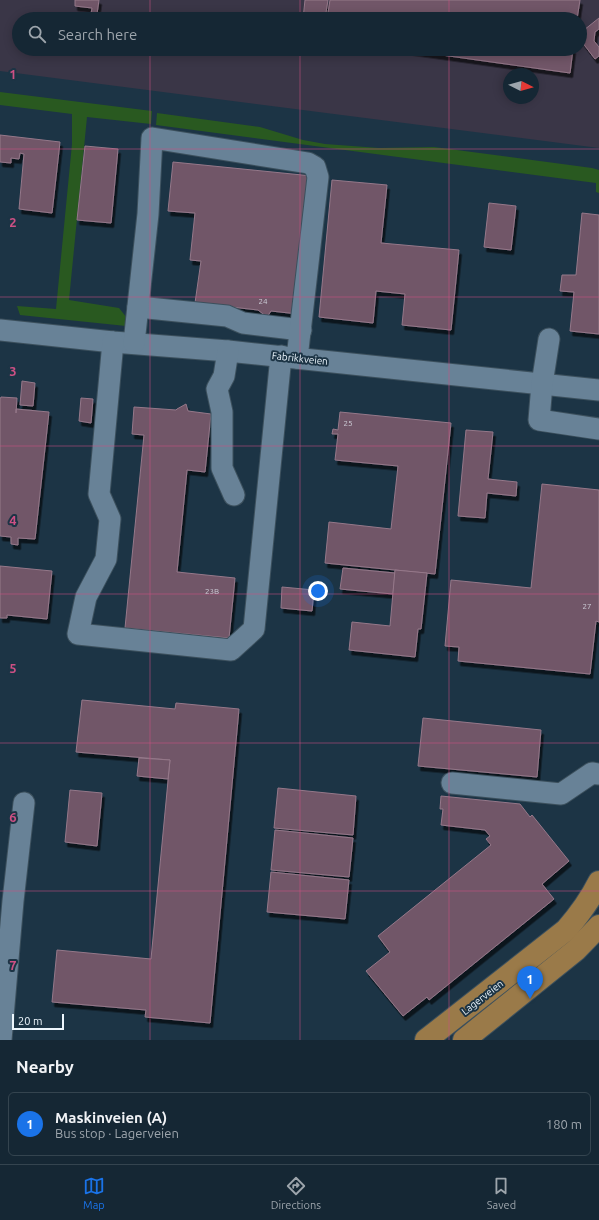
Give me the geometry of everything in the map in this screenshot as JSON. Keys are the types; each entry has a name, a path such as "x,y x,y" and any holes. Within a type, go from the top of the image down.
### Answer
{"main road":[{"name":"Lagerveien","path":"426,1040 566,930 589,900 599,882"},
{"path":"464,1040 576,950 599,926"}],"street":[{"path":"113,342 99,494 110,518 106,559 86,597 78,634 231,650 254,629 289,357 301,330 318,177 315,167 308,163 152,138 148,214 134,343"},
{"path":"138,306 227,316 243,323 301,330"},
{"name":"Fabrikkveien","path":"0,330 113,342 289,357 599,390"},
{"path":"549,339 542,384 539,420 599,429"},
{"path":"228,351 224,376 217,390 222,412 222,468 234,495"},
{"path":"452,783 561,794 592,773 599,774"},
{"path":"1,1040 2,1007 24,803"}],"shaded area":[{"path":"0,0 599,0 599,148 0,71"}],"green space":[{"path":"0,92 152,111 151,124 87,117 69,300 119,308 127,318 126,326 20,315 17,306 56,309 72,144 72,114 0,105"},
{"path":"157,113 260,127 303,140 325,144 379,148 434,147 592,168 599,170 599,193 596,192 596,183 156,125"}],"building":[{"path":"75,0 99,0 97,12 91,12 92,8 75,6"},
{"path":"305,0 328,0 326,12 304,12"},
{"path":"330,0 580,0 578,12 328,12"},
{"path":"599,18 599,29 595,32 594,41 599,47 599,56 595,59 587,49 587,28"},
{"path":"449,56 572,56 570,73"},
{"path":"0,135 60,142 52,213 19,209 24,154 20,153 19,159 11,158 11,163 0,162"},
{"path":"85,146 118,149 111,223 77,220"},
{"path":"173,162 312,176 298,314 271,311 267,317 258,310 195,303 201,261 190,260 195,213 168,211"},
{"path":"332,180 387,185 381,243 459,250 451,330 402,325 405,294 376,291 373,323 319,317"},
{"path":"489,203 516,206 511,250 484,247"},
{"path":"582,213 599,215 599,334 570,331 574,292 560,291 562,275 576,275"},
{"path":"22,381 35,383 33,406 20,405"},
{"path":"1,397 17,398 16,409 49,412 35,539 18,538 18,545 11,544 11,537 0,536"},
{"path":"81,398 93,399 91,423 79,421"},
{"path":"186,404 188,411 211,414 205,472 187,470 177,572 235,578 229,638 125,628 144,435 132,434 134,407 176,410"},
{"path":"340,412 451,423 435,574 325,563 329,522 391,529 398,466 335,460 338,434 332,434 333,429 338,430"},
{"path":"466,430 493,432 488,479 517,482 516,496 487,493 485,518 458,516"},
{"path":"542,484 599,490 599,622 596,621 590,674 458,661 459,647 445,646 451,580 531,588"},
{"path":"0,566 52,571 47,619 7,615 7,618 0,618"},
{"path":"343,568 395,573 393,594 340,589"},
{"path":"395,570 427,573 421,629 418,629 415,657 349,650 352,622 390,626"},
{"path":"282,587 314,590 312,611 281,608"},
{"path":"82,700 175,709 176,703 239,709 210,1023 145,1017 146,1010 52,1002 57,950 151,959 170,760 76,752"},
{"path":"423,718 541,730 537,777 418,766"},
{"path":"139,758 170,760 168,779 137,776"},
{"path":"278,788 356,796 353,835 274,828"},
{"path":"70,790 102,793 97,846 65,842"},
{"path":"441,796 520,804 530,817 532,815 569,861 542,884 554,899 429,1000 427,997 403,1016 366,971 390,952 378,936 491,845 486,839 490,836 485,830 441,825 443,809 440,809"},
{"path":"275,830 353,838 349,877 271,870"},
{"path":"271,872 349,880 345,919 267,912"}],"place":[{"name":"Maskinveien (A)","path":"530,999"}]}
